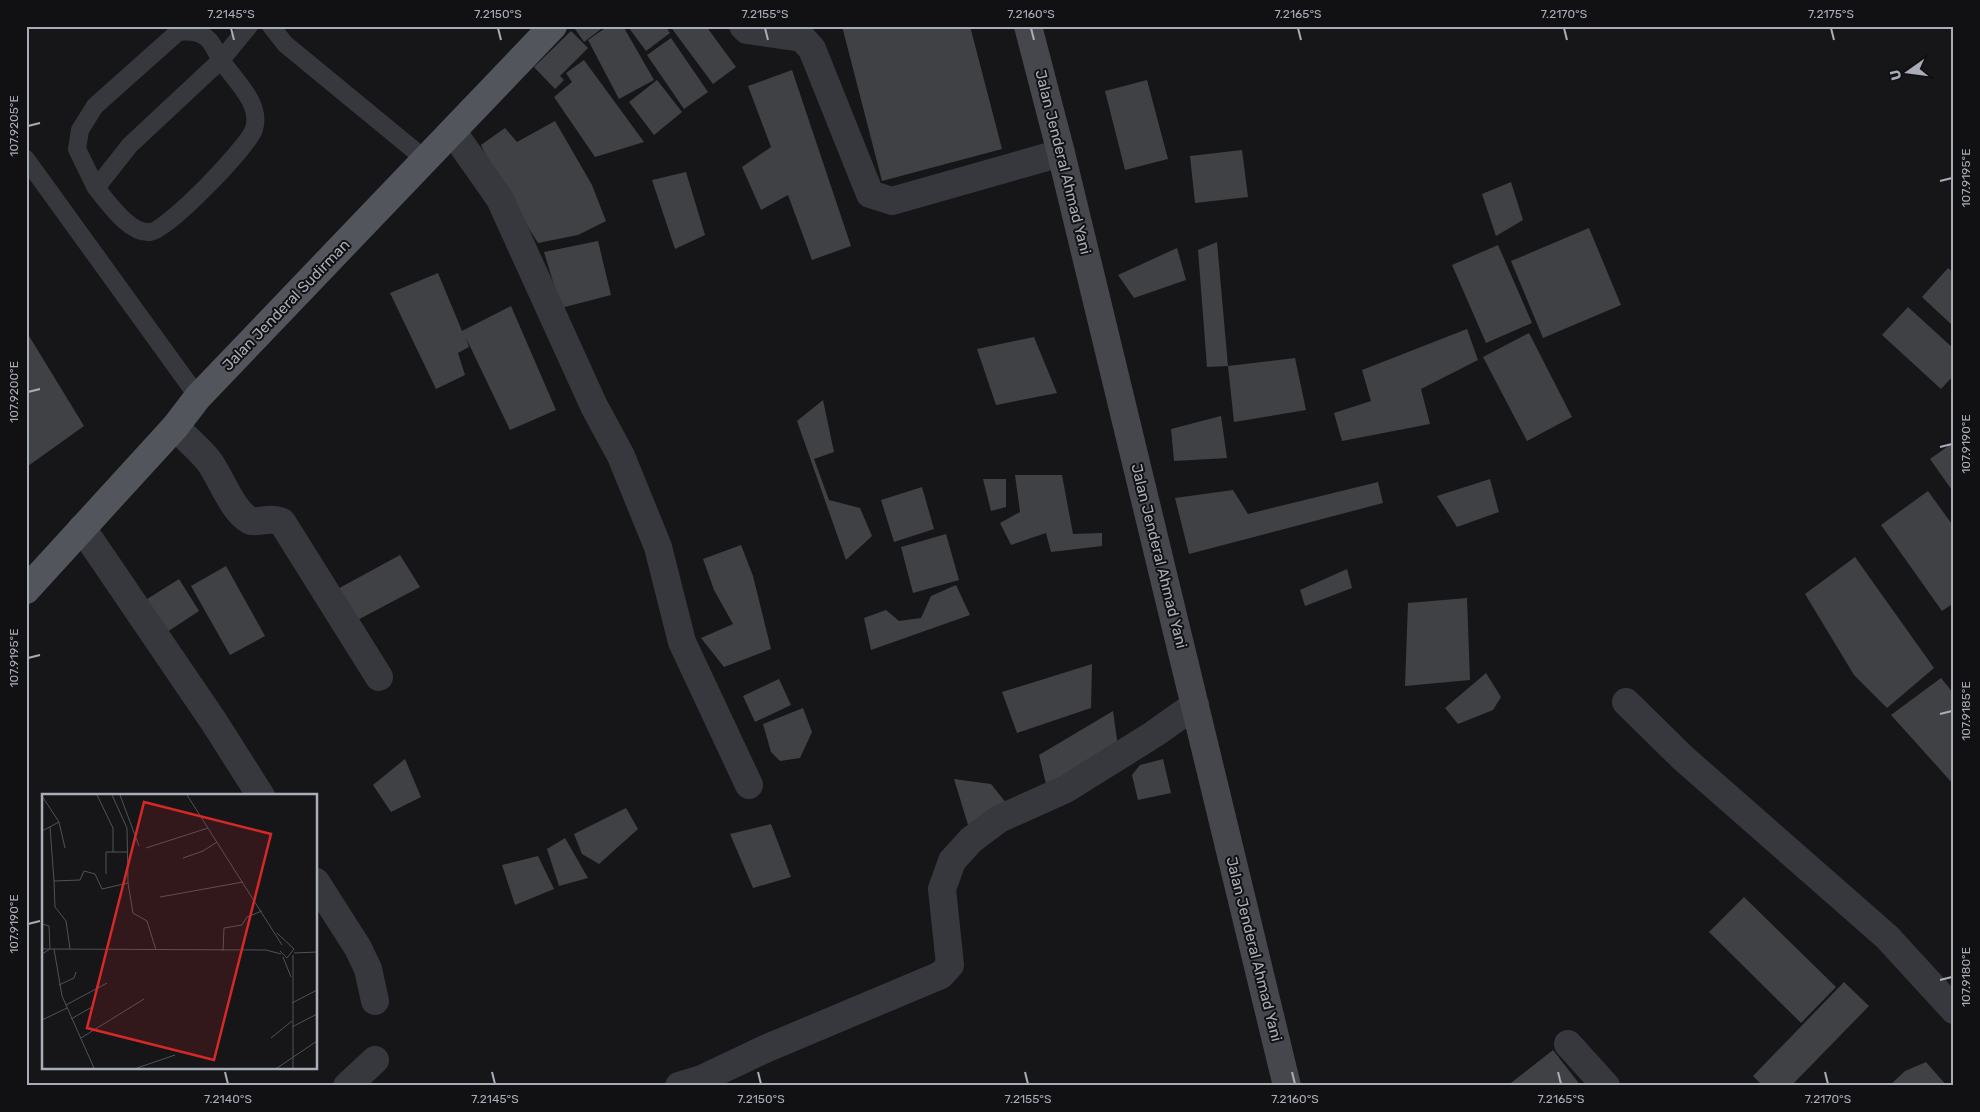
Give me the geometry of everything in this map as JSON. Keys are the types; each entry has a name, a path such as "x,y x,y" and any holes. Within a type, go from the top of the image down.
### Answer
{"main road":[{"name":"Jalan Jenderal Sudirman","path":"26,590 175,427 198,397 553,26"},
{"name":"Jalan Jenderal Ahmad Yani","path":"1028,26 1061,153 1286,1086"}],"street":[{"path":"743,26 747,30 802,38 812,49 870,194 892,201 1061,153"},
{"path":"453,132 500,199 594,406 621,456 658,547 682,642 749,785"},
{"path":"175,427 208,460 233,502 247,519 253,522 267,518 282,522 379,678"},
{"path":"82,528 214,722 260,794"},
{"path":"1626,702 1683,758 1894,943 1954,1010"},
{"path":"695,1083 765,1049 941,975 950,965 942,888 952,862 971,840 999,819 1066,790 1154,734 1195,705"},
{"path":"318,885 358,948 368,969 375,1001"},
{"path":"1568,1044 1606,1086"},
{"path":"348,1086 375,1060"}],"lane":[{"path":"96,188 130,145 221,60 249,26"},
{"path":"271,26 285,44 426,160"},
{"path":"194,31 209,40 221,60 246,93 254,108 256,116 254,131 214,180 163,227 150,232 134,228 118,215 96,188 77,150 80,130 95,106 178,32 194,31"},
{"path":"26,158 198,397"}],"building":[{"path":"573,26 605,26 584,42"},
{"path":"608,26 623,26 654,80 619,99 588,40"},
{"path":"632,26 665,26 670,33 646,51 629,28"},
{"path":"670,26 706,26 736,67 713,84"},
{"path":"842,26 970,26 1002,149 882,181"},
{"path":"571,31 588,48 560,76 564,80 555,89 534,67"},
{"path":"671,38 708,92 684,109 647,55"},
{"path":"584,60 644,142 595,157 554,97 572,82 566,73"},
{"path":"792,70 851,246 812,260 788,195 761,210 742,167 771,147 748,86"},
{"path":"657,80 682,112 654,135 629,102"},
{"path":"1147,80 1168,159 1125,170 1105,91"},
{"path":"555,121 592,185 606,221 578,235 538,243 493,171 481,145 505,128 517,142"},
{"path":"1242,150 1248,197 1195,203 1190,156"},
{"path":"686,172 705,235 675,249 652,180"},
{"path":"1511,182 1523,220 1496,236 1482,194"},
{"path":"1589,228 1621,305 1543,338 1511,261"},
{"path":"598,241 611,295 561,308 544,252"},
{"path":"1217,242 1228,366 1207,367 1198,250"},
{"path":"1498,245 1532,323 1486,343 1452,265"},
{"path":"1177,248 1186,280 1134,298 1118,275"},
{"path":"1948,268 1954,273 1952,325 1922,297"},
{"path":"438,273 462,331 511,306 556,410 510,430 466,338 469,347 458,353 465,375 436,389 390,293"},
{"path":"1908,307 1954,349 1954,375 1941,389 1882,335"},
{"path":"1467,329 1478,360 1421,389 1430,424 1342,441 1334,413 1371,401 1362,370"},
{"path":"26,331 84,426 28,466 26,463"},
{"path":"1529,333 1572,417 1527,441 1483,357"},
{"path":"1034,337 1057,393 996,405 977,349"},
{"path":"1295,358 1306,410 1234,422 1228,366"},
{"path":"823,400 834,452 814,459 829,500 860,508 872,536 846,560 797,421"},
{"path":"1221,416 1227,458 1174,461 1171,429"},
{"path":"1954,442 1954,493 1930,459"},
{"path":"1015,475 1062,475 1073,534 1102,533 1102,546 1051,552 1046,533 1011,545 1000,523 1020,512"},
{"path":"983,479 1006,479 1006,507 991,511"},
{"path":"1490,479 1499,512 1457,527 1437,496"},
{"path":"1378,482 1383,503 1189,554 1175,498 1233,490 1248,514"},
{"path":"922,487 934,529 894,542 881,500"},
{"path":"1928,491 1954,527 1954,603 1942,611 1881,525"},
{"path":"946,534 959,580 913,593 901,547"},
{"path":"741,545 753,576 771,649 724,667 701,638 733,624 714,590 703,559"},
{"path":"400,555 420,587 350,624 332,592"},
{"path":"1855,557 1934,668 1887,708 1854,675 1805,594"},
{"path":"226,566 265,636 230,655 191,586"},
{"path":"1347,569 1352,588 1305,606 1300,590"},
{"path":"179,579 199,611 164,634 144,601"},
{"path":"956,585 970,615 871,650 864,618 886,610 899,621 921,618 931,596"},
{"path":"1467,598 1470,680 1405,686 1408,603"},
{"path":"1092,664 1091,708 1017,733 1002,692"},
{"path":"1486,673 1501,697 1493,710 1458,724 1445,708"},
{"path":"1941,678 1954,694 1954,785 1891,715"},
{"path":"779,679 791,705 755,722 743,696"},
{"path":"803,708 812,732 800,758 780,761 771,752 763,724"},
{"path":"1113,711 1118,747 1046,784 1039,755"},
{"path":"405,759 421,797 391,812 373,785"},
{"path":"1163,759 1171,793 1138,800 1132,775 1140,765"},
{"path":"954,779 991,784 1007,804 969,828"},
{"path":"626,808 638,829 599,864 582,854 574,834"},
{"path":"771,824 791,877 753,888 730,834"},
{"path":"565,838 588,878 559,886 547,849"},
{"path":"538,856 554,889 515,905 502,865"},
{"path":"1744,897 1836,987 1801,1023 1709,932"},
{"path":"1844,982 1869,1006 1791,1086 1763,1086 1753,1076"},
{"path":"1553,1050 1581,1086 1507,1086"},
{"path":"1926,1062 1947,1086 1889,1086 1905,1071"}]}
